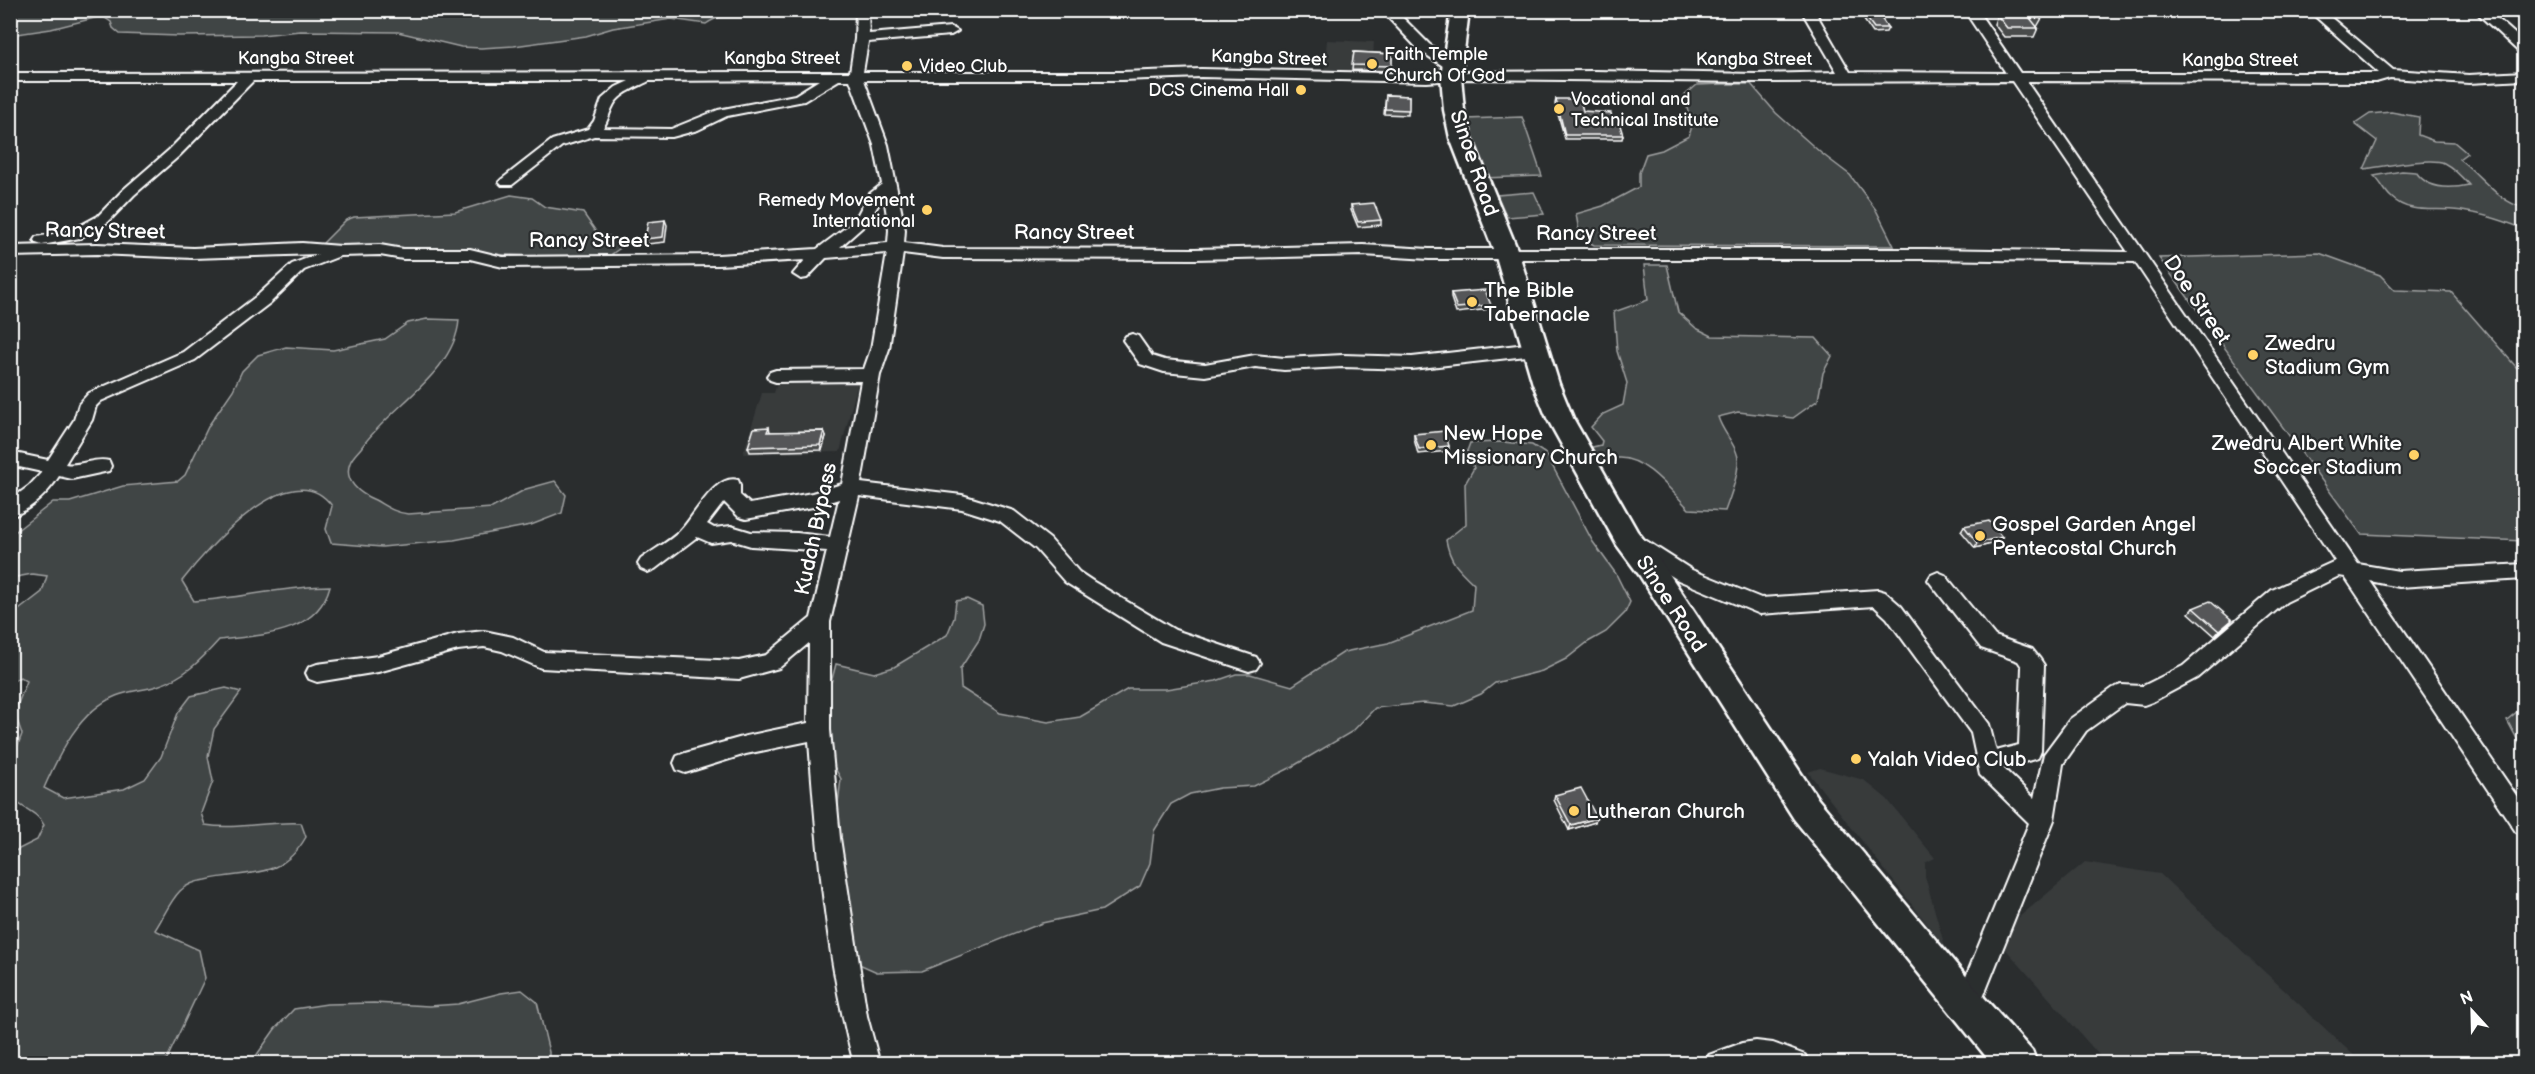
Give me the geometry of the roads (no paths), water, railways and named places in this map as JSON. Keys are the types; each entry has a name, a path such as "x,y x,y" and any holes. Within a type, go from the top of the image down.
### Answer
{"highway":[{"name":"Sinoe Road","path":"1460,10 1452,67 1454,110 1461,138 1507,254 1535,349 1560,418 1627,538 1650,568 1806,809 1966,1006 2018,1064"}],"street":[{"name":"Kudah Bypass","path":"862,10 862,39 847,76 865,106 881,145 897,230 896,247 880,349 871,375 839,544 820,622 819,730 828,838 854,1016 867,1064"},
{"path":"1387,10 1407,32 1452,67"},
{"path":"1401,10 1434,41 1452,67"},
{"path":"1807,10 1846,76"},
{"name":"Doe Street","path":"1970,10 2524,825"},
{"path":"2314,10 2389,74"},
{"path":"2480,10 2524,49"},
{"path":"862,39 951,31"},
{"name":"Kangba Street","path":"10,77 1122,76 1201,74 1356,78 1452,67 1594,75 1756,78 2016,76 2376,78 2389,74 2469,79 2524,76"},
{"path":"10,246 74,235 103,219 129,192 174,153 250,76"},
{"path":"593,132 601,121 607,102 621,90 647,76"},
{"path":"507,182 557,143 593,132 672,133 693,127 723,113 768,106 799,98 847,76"},
{"path":"801,274 819,254 855,227 865,215 872,196 890,186"},
{"name":"Rancy Street","path":"10,251 97,249 193,253 302,248 341,251 380,250 403,254 470,254 503,262 718,260 896,247 955,253 1308,253 1363,250 1507,254 1931,254 2140,257"},
{"path":"10,510 44,483 52,473 54,466 83,420 88,404 95,397 189,357 264,299 298,267 341,251"},
{"path":"1132,340 1146,360 1164,366 1205,370 1255,361 1284,364 1343,361 1412,363 1535,349"},
{"path":"776,376 871,375"},
{"path":"10,458 54,466 72,472 102,466"},
{"path":"648,564 686,537 719,495 732,485 730,497 746,512 813,500 850,488 962,502 1007,516 1042,544 1072,576 1110,602 1168,636 1249,663"},
{"path":"692,529 699,529 711,536 731,533 751,539 839,544"},
{"path":"1627,538 1706,586 1760,606 1878,598 1894,612 1981,730 1989,768 2042,820"},
{"path":"1966,1006 2042,820 2052,761 2078,725 2121,694 2145,695 2190,672 2279,596 2337,568 2399,579 2524,571"},
{"path":"1938,580 1988,642 2025,655 2033,665 2030,751 1987,763"},
{"path":"317,673 378,664 458,642 484,639 506,643 541,660 739,670 772,662 820,622"},
{"path":"686,763 746,745 819,730"},
{"path":"1718,1064 1748,1054 1770,1054 1796,1064"}],"place":[{"name":"Faith Temple Church Of God","path":"1372,64"},
{"name":"Video Club","path":"907,66"},
{"name":"DCS Cinema Hall","path":"1301,90"},
{"name":"Vocational and Technical Institute","path":"1559,109"},
{"name":"Remedy Movement International","path":"927,210"},
{"name":"The Bible Tabernacle","path":"1472,302"},
{"name":"Zwedru Stadium Gym","path":"2253,355"},
{"name":"New Hope Missionary Church","path":"1431,445"},
{"name":"Zwedru Albert White Soccer Stadium","path":"2414,455"},
{"name":"Gospel Garden Angel Pentecostal Church","path":"1980,536"},
{"name":"Yalah Video Club","path":"1856,759"},
{"name":"Lutheran Church","path":"1574,811"}]}
